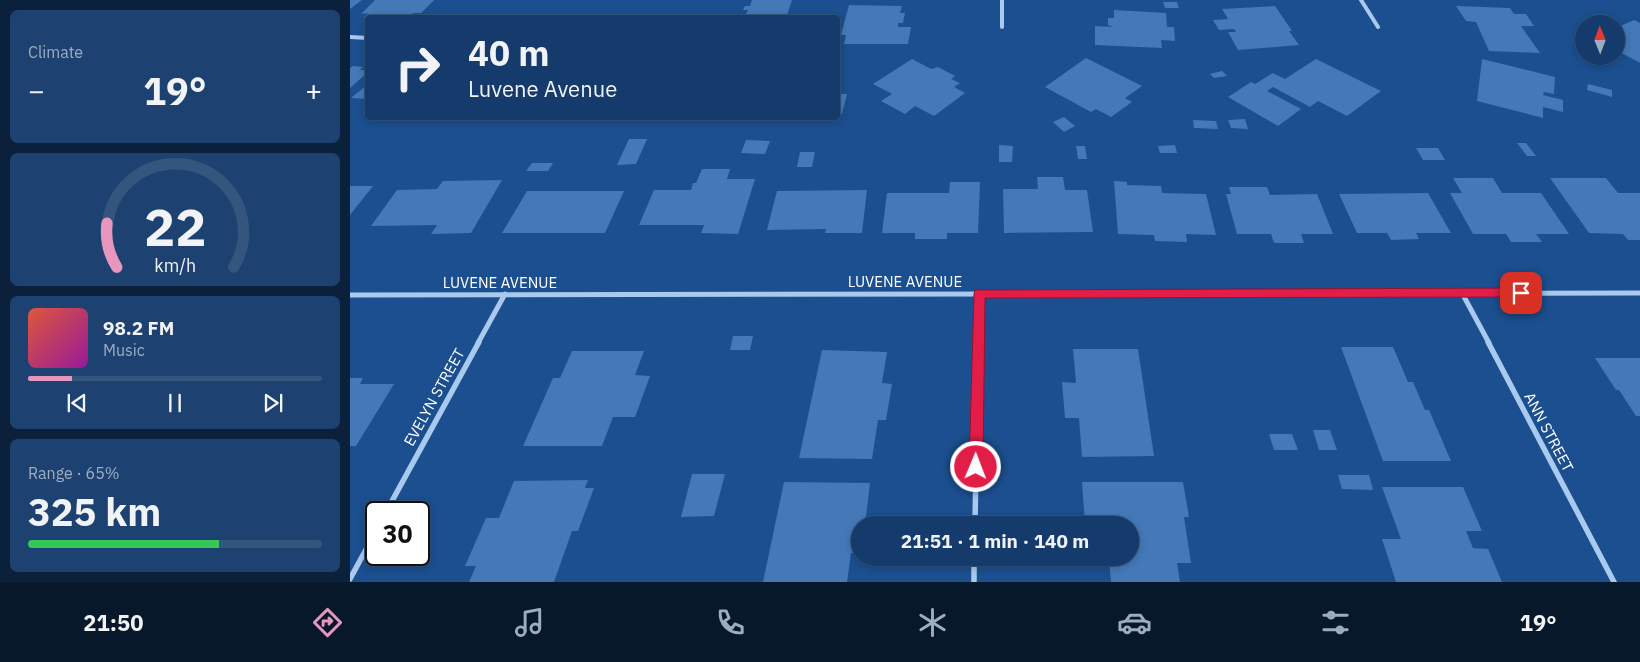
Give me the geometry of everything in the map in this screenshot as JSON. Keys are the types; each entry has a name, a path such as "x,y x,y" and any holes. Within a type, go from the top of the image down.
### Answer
{"street":[{"path":"1002,0 1002,27"},
{"path":"1361,0 1378,27"},
{"path":"350,37 365,38"},
{"name":"ANN STREET","path":"1462,293 1614,582"},
{"name":"LUVENE AVENUE","path":"350,294 1640,293"},
{"name":"EVELYN STREET","path":"392,501 505,294"},
{"path":"975,516 979,294"},
{"path":"350,579 365,551"},
{"path":"974,566 974,582"}],"building":[{"path":"350,0 362,0 350,9"},
{"path":"375,0 434,0 421,13 413,13 412,15 361,14"},
{"path":"752,0 792,0 787,15 746,15 748,10 743,10 745,6 750,6"},
{"path":"1163,2 1177,2 1179,8 1165,8"},
{"path":"849,5 902,6 900,13 905,13 903,23 898,23 898,27 911,27 908,44 844,44 846,35 841,35"},
{"path":"1275,6 1299,45 1238,50 1228,32 1236,32 1234,29 1219,30 1213,20 1228,19 1222,9"},
{"path":"1456,6 1510,8 1514,14 1526,14 1534,26 1521,26 1540,53 1489,51 1476,22 1466,21"},
{"path":"1114,10 1166,13 1167,27 1174,27 1175,41 1161,40 1162,48 1095,45 1095,26 1113,27 1108,25 1108,18 1114,18"},
{"path":"1634,20 1640,23 1640,63 1625,55 1625,24"},
{"path":"1086,58 1142,86 1125,98 1132,102 1111,117 1096,109 1091,112 1045,87"},
{"path":"912,59 931,69 938,67 955,76 951,79 960,83 954,87 965,93 934,116 915,106 905,114 881,101 892,94 873,84"},
{"path":"1316,59 1381,91 1347,116 1318,101 1310,107 1273,87 1267,91 1301,109 1278,126 1228,97 1251,82 1255,84 1273,73 1285,79"},
{"path":"1482,59 1555,77 1554,94 1544,92 1543,95 1563,100 1563,112 1543,107 1543,118 1477,101"},
{"path":"353,66 363,67 360,70 365,70 365,75 350,88 350,68"},
{"path":"1222,71 1227,76 1214,78 1210,74"},
{"path":"1588,84 1612,90 1612,97 1587,90"},
{"path":"365,86 365,99 351,98"},
{"path":"840,94 847,94 842,114 840,114"},
{"path":"1064,117 1075,126 1064,132 1053,122"},
{"path":"1245,119 1248,129 1231,128 1228,120"},
{"path":"1193,120 1216,121 1218,129 1194,128"},
{"path":"629,139 647,139 636,164 617,165"},
{"path":"746,140 770,141 765,154 741,153"},
{"path":"1517,143 1526,143 1536,156 1527,156"},
{"path":"999,145 1013,146 1012,162 999,162"},
{"path":"1175,145 1177,153 1160,153 1158,146"},
{"path":"1076,146 1085,146 1087,159 1078,159"},
{"path":"1416,148 1438,148 1445,160 1423,160"},
{"path":"800,152 815,152 812,167 797,167"},
{"path":"532,163 553,163 548,171 526,171"},
{"path":"702,169 730,169 727,179 755,179 738,234 701,233 704,225 639,225 654,190 691,190"},
{"path":"1037,177 1063,177 1065,190 1087,190 1093,232 1004,233 1003,189 1038,189"},
{"path":"1453,178 1493,178 1502,193 1541,193 1569,234 1536,234 1542,242 1511,242 1506,234 1473,234 1450,193 1462,193"},
{"path":"1550,178 1606,178 1618,193 1640,193 1640,240 1628,240 1623,234 1589,233"},
{"path":"502,180 471,233 431,234 437,225 371,226 397,190 437,189 443,181"},
{"path":"1114,181 1127,182 1127,185 1161,186 1162,193 1206,194 1216,235 1186,234 1187,242 1155,241 1154,235 1118,234"},
{"path":"950,182 980,182 978,233 947,233 947,239 915,239 915,233 882,233 887,193 949,193"},
{"path":"350,186 373,186 350,215"},
{"path":"1229,187 1267,187 1270,195 1317,194 1333,234 1301,234 1304,243 1274,243 1271,234 1237,234 1226,194 1231,194"},
{"path":"867,190 862,233 825,233 826,229 767,230 777,191"},
{"path":"527,191 624,191 605,233 502,233"},
{"path":"1428,193 1451,233 1416,233 1419,239 1391,240 1387,233 1357,233 1339,194"},
{"path":"733,336 753,336 750,350 730,350"},
{"path":"1341,347 1393,347 1408,382 1413,382 1425,410 1429,410 1451,461 1383,461"},
{"path":"1073,349 1138,349 1154,456 1082,457 1079,418 1065,418 1062,382 1076,383"},
{"path":"822,350 887,352 882,383 892,384 886,420 878,420 872,459 799,458"},
{"path":"572,351 644,351 635,375 650,376 635,417 613,417 602,446 523,446 553,378 560,378"},
{"path":"1595,358 1640,358 1640,416 1636,416"},
{"path":"350,378 363,378 360,384 394,384 356,446 350,446"},
{"path":"1313,430 1330,430 1337,450 1319,450"},
{"path":"1269,434 1292,434 1298,450 1274,450"},
{"path":"692,474 725,474 714,516 681,517"},
{"path":"1338,475 1369,475 1373,490 1342,489"},
{"path":"588,480 585,488 594,488 578,531 572,531 554,582 469,582 476,566 465,566 486,518 499,518 514,481"},
{"path":"784,482 870,483 866,516 851,516 851,553 847,582 763,582"},
{"path":"1082,482 1183,482 1189,517 1184,517 1191,563 1177,563 1180,582 1111,582 1110,566 1139,566 1139,516 1084,516"},
{"path":"1382,487 1463,487 1482,531 1466,531 1473,548 1488,549 1502,582 1396,582 1382,539 1401,539"}],"route":[{"path":"976,467 979,294 1521,293"}]}
